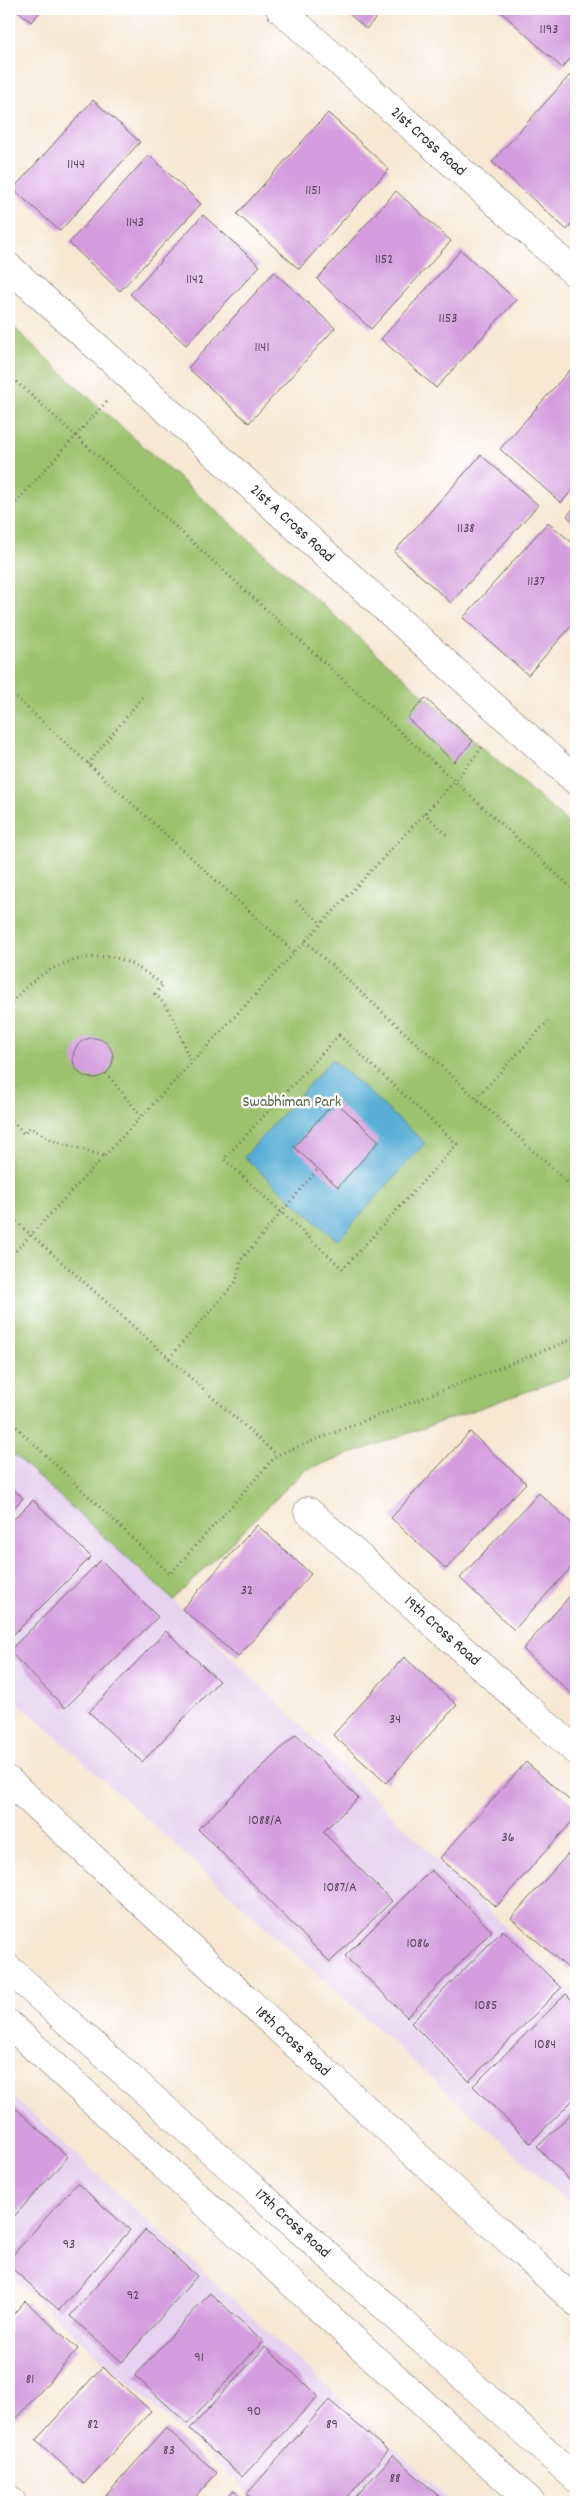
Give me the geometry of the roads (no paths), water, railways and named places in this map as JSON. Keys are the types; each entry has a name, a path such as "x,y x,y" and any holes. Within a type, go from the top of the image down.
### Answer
{"street":[{"name":"21st Cross Road","path":"280,9 576,274"},
{"name":"21st A Cross Road","path":"9,267 576,781"},
{"name":"19th Cross Road","path":"308,1511 576,1751"},
{"name":"18th Cross Road","path":"9,1781 576,2302"},
{"name":"17th Cross Road","path":"9,1970 576,2478"},
{"path":"9,2024 531,2502"},
{"path":"9,2499 12,2502"}],"water":[{"path":"332,1059 425,1143 337,1241 244,1157"}],"park label":[{"name":"Swabhiman Park","path":"292,1102"}]}
